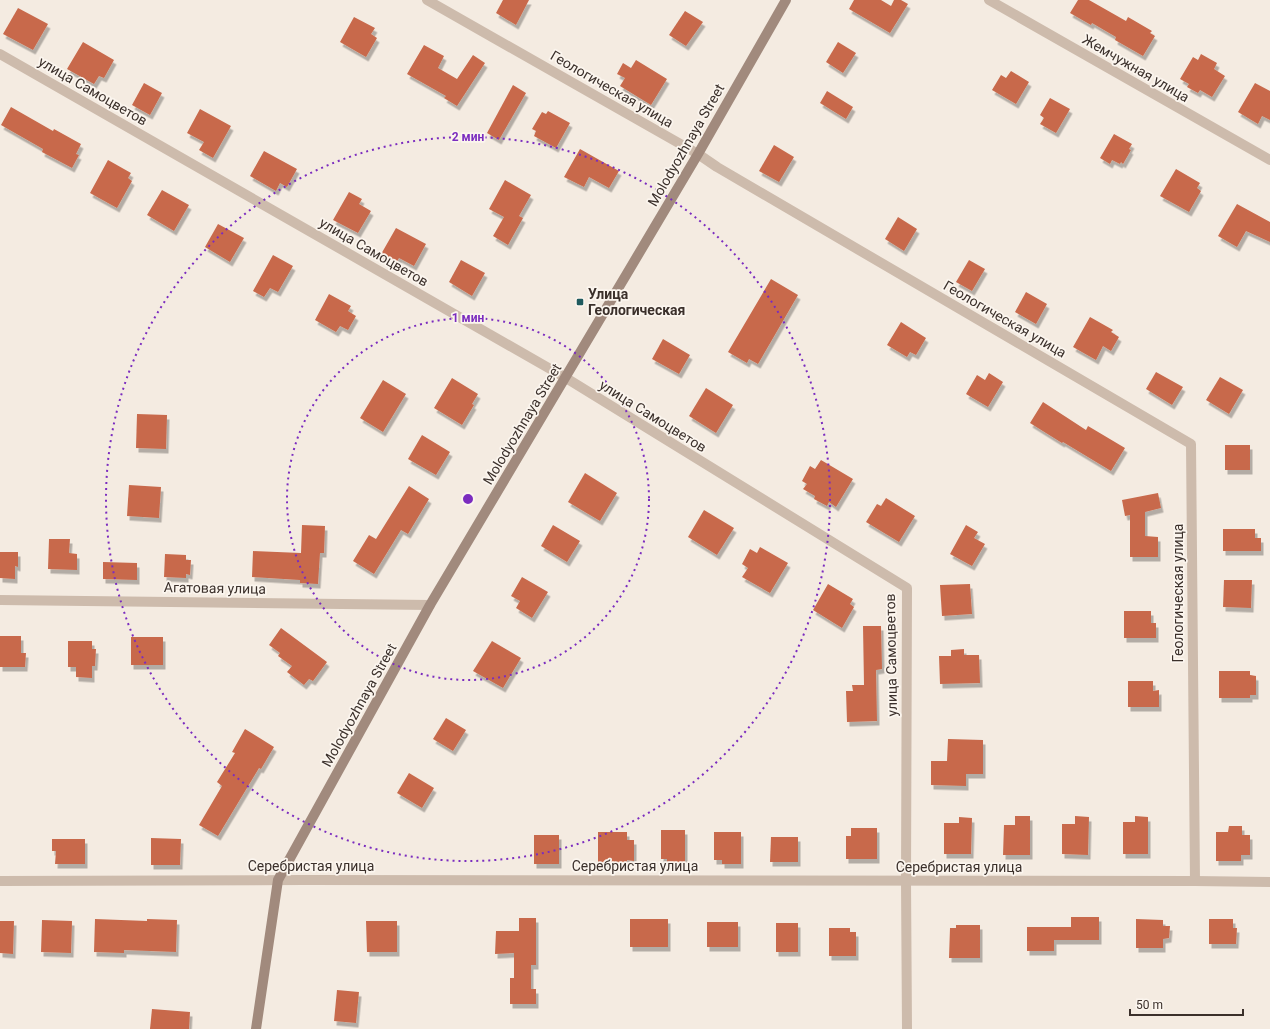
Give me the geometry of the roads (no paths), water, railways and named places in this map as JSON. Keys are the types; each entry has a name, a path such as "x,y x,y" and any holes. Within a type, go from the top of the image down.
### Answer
{"street":[{"name":"Геологическая улица","path":"427,0 698,154 730,175 1191,444 1195,881"},
{"name":"Molodyozhnaya Street","path":"256,1029 278,880 430,605 698,154 786,0"},
{"name":"Жемчужная улица","path":"989,0 1270,160"},
{"name":"улица Самоцветов","path":"0,54 566,378 907,588 907,1029"},
{"name":"Агатовая улица","path":"0,600 430,605"},
{"name":"Серебристая улица","path":"0,881 278,880 1270,882"}],"place":[{"name":"Улица Геологическая","path":"580,302"}]}
